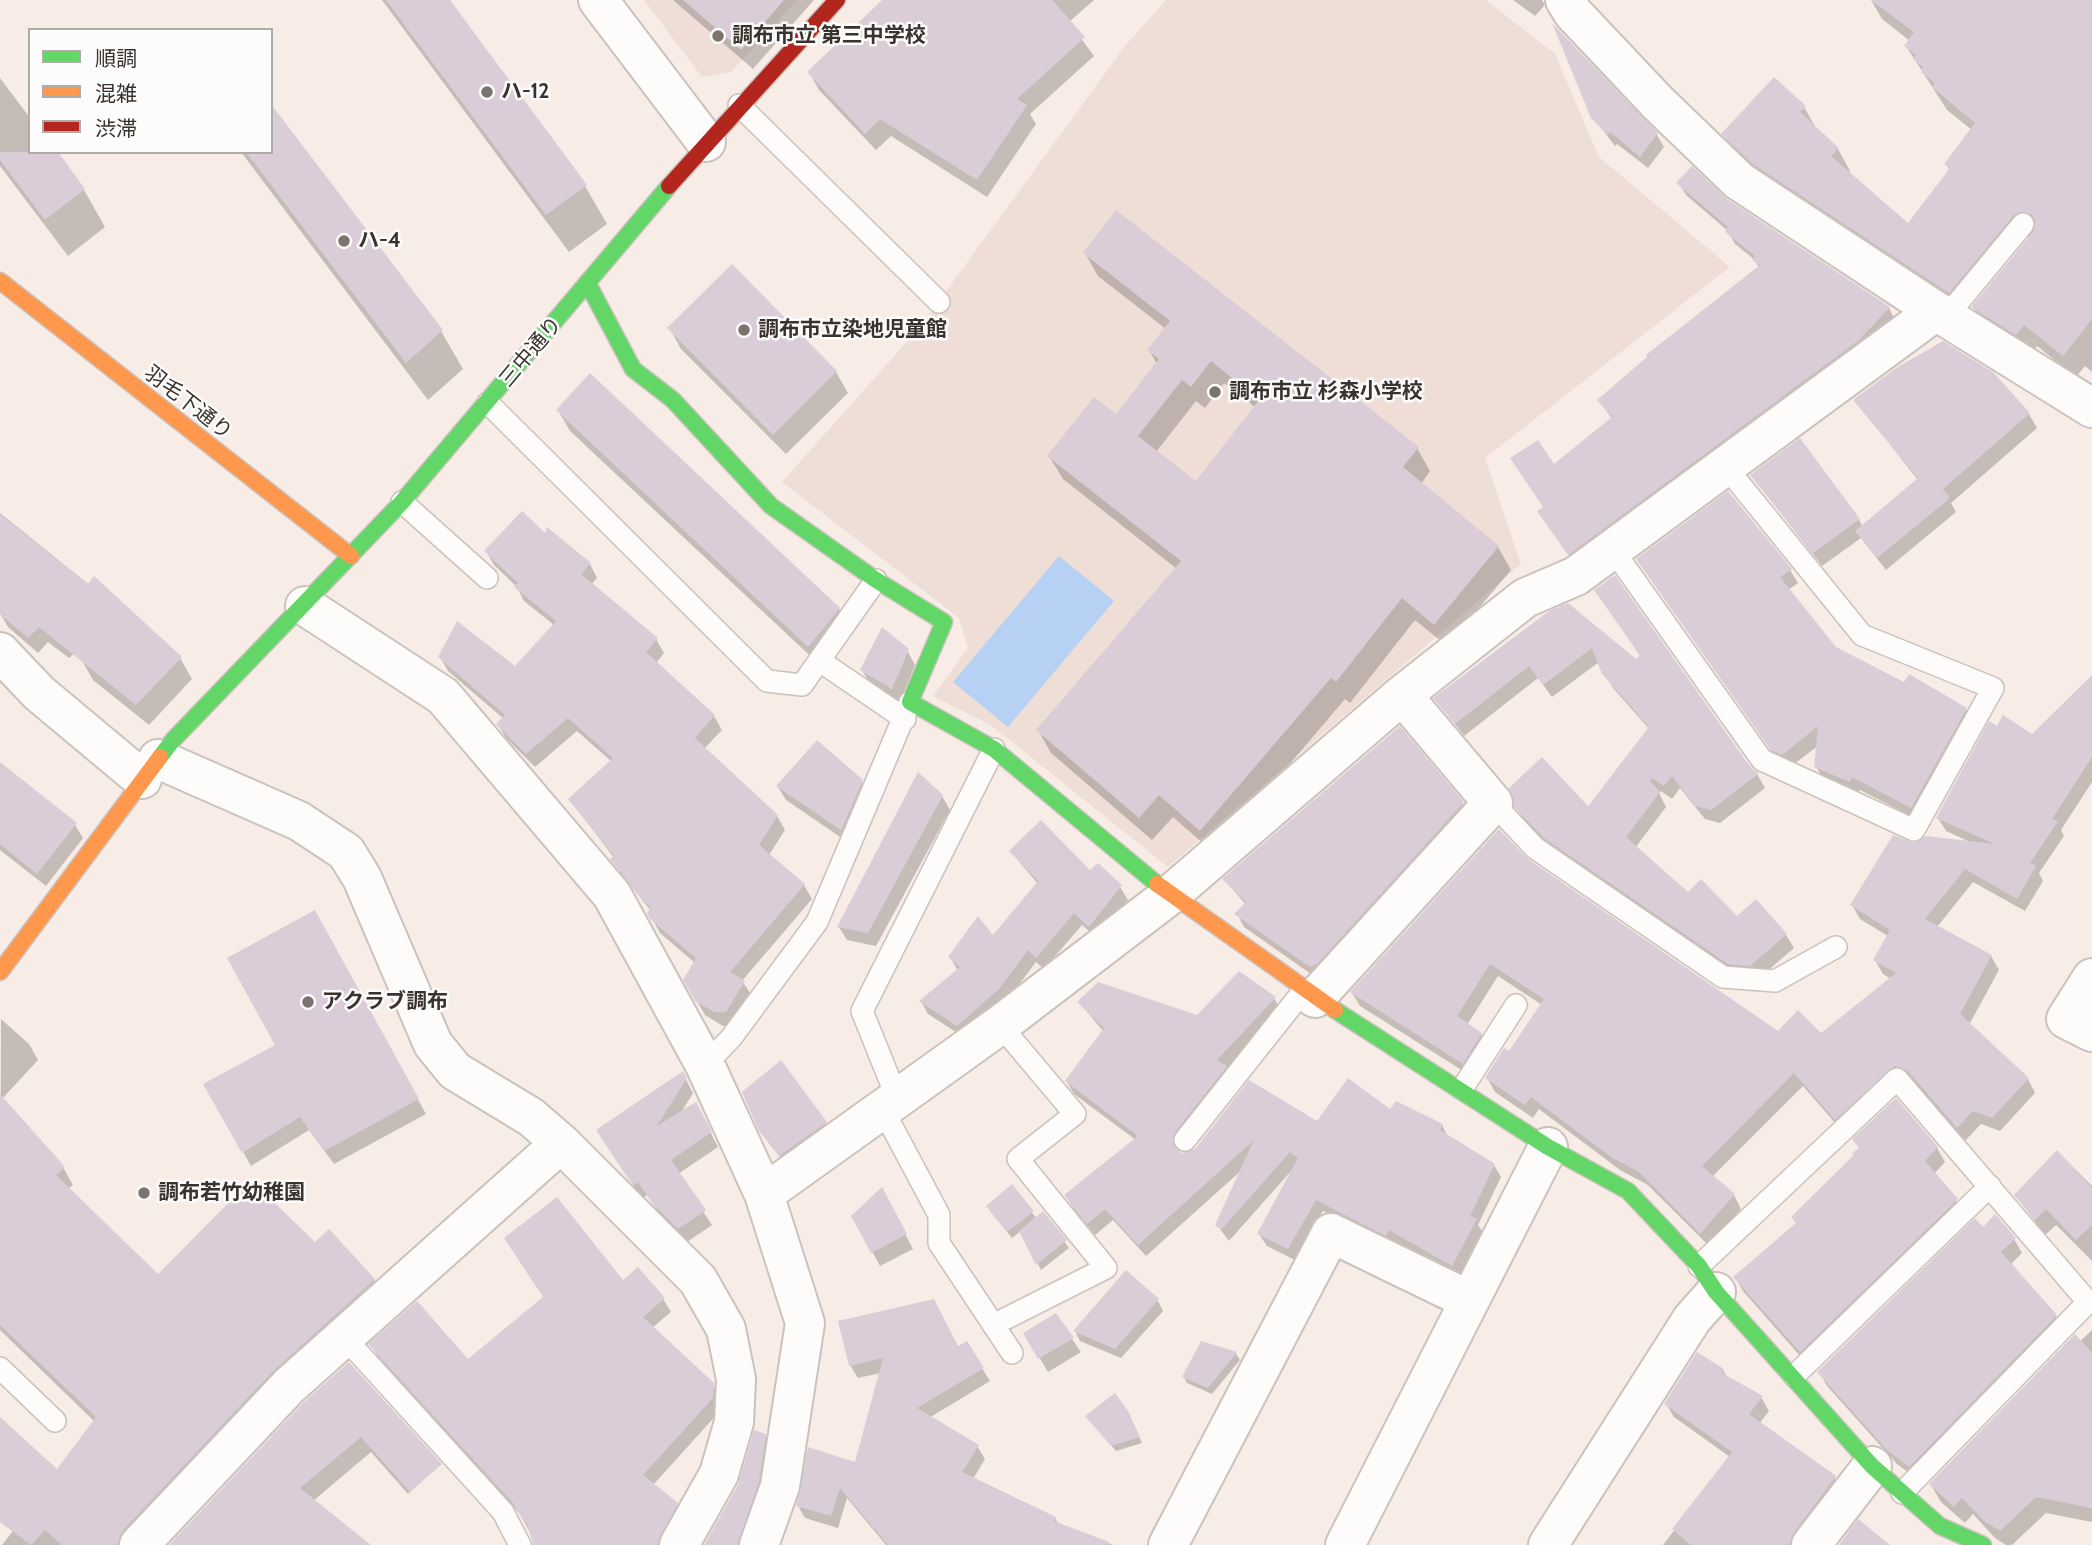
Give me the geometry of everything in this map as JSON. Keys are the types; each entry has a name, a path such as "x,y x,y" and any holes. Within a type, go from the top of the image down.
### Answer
{"street":[{"path":"598,0 706,142"},
{"name":"三中通り","path":"0,972 150,769 402,502 738,105 837,0"},
{"path":"1565,0 1573,13 1658,103 1739,181 1941,314 2092,408"},
{"name":"羽毛下通り","path":"0,281 351,556"},
{"path":"588,284 633,369 673,400 771,506 876,580 944,622 907,711 994,749 1170,895 1310,994 1462,1089 1548,1147 1628,1192 1872,1466 1940,1526 1983,1545"},
{"path":"764,1194 1000,1025 1170,895 1402,695 1525,598 1576,576 1611,547 1941,314"},
{"path":"305,606 443,696 612,895 705,1065 764,1194 805,1323 779,1486 759,1545"},
{"path":"0,652 39,693 150,769 299,821 346,852 362,878 433,1044 455,1071 531,1117 561,1143 698,1280 726,1329 736,1379 734,1422 719,1474 679,1545"},
{"path":"1310,994 1493,803 1402,695"},
{"path":"2092,978 2066,1019 2092,1032"},
{"path":"139,1545 289,1386 561,1143"},
{"path":"1345,1545 1548,1147"},
{"path":"1168,1545 1331,1233 1469,1300"},
{"path":"1549,1545 1692,1319 1707,1279"},
{"path":"1811,1545 1872,1466"}],"lane":[{"path":"738,105 939,302"},
{"path":"1941,314 2023,224"},
{"path":"488,403 767,681 802,685 876,580"},
{"path":"1611,547 1762,760 1914,830 1993,688 1862,635 1726,467"},
{"path":"402,502 487,578"},
{"path":"705,1065 731,1038 817,922 907,711 820,661"},
{"path":"994,749 862,1011 889,1103 939,1215 939,1243 1012,1353"},
{"path":"1493,803 1535,848 1723,977 1775,981 1836,947"},
{"path":"1185,1140 1310,994"},
{"path":"1462,1089 1516,1004"},
{"path":"993,1325 1106,1268 1018,1159 1075,1114 1000,1025"},
{"path":"1707,1279 1898,1079 2088,1302 1902,1493"},
{"path":"1794,1376 1990,1186"},
{"path":"345,1338 503,1512 520,1545"},
{"path":"0,1368 55,1421"}],"shaded area":[{"name":"調布市立 第三中学校","path":"644,0 797,0 731,72 702,77"},
{"name":"調布市立 杉森小学校","path":"1166,0 1486,0 1555,54 1599,157 1730,267 1485,458 1521,564 1168,867 991,725 933,696 968,648 959,618 782,482 920,327 1125,46"}],"water":[{"path":"1059,556 1114,601 1008,727 953,682"}],"building":[{"name":"ハ-12","path":"386,0 450,0 587,185 546,215"},
{"path":"683,0 784,0 741,50"},
{"path":"882,0 1052,0 1085,37 1017,99 1027,105 977,180 880,119 865,134 807,72"},
{"path":"1871,0 2092,0 2092,319 2063,356 2024,325 2016,335 1971,307 2033,232 2035,220 2031,214 2019,212 2013,216 1949,293 1753,164 1721,134 1774,77 1806,106 1800,112 1839,148 1831,156 1908,223 1950,168 1944,164 1975,123 1932,87 1935,83 1921,72 1923,67 1913,59 1916,55 1904,46 1914,32"},
{"path":"1552,23 1658,133 1640,157 1610,132 1607,134 1591,118"},
{"name":"ハ-4","path":"273,107 443,330 406,363 248,154 273,154"},
{"path":"0,152 59,154 85,189 45,220 0,160"},
{"path":"1692,166 1727,199 1890,307 1859,340 1568,555 1537,511 1543,507 1510,458 1538,440 1554,464 1612,417 1597,400 1647,357 1646,355 1760,265 1752,260 1755,256 1725,232 1728,227 1676,183"},
{"path":"1116,210 1419,447 1403,467 1499,546 1434,625 1402,598 1336,682 1331,678 1200,831 1159,795 1139,818 1036,730 1181,561 1047,456 1094,397 1116,414 1159,359 1147,350 1170,321 1083,253","holes":["1211,361 1259,400 1196,481 1138,436 1182,380 1191,387"]},
{"path":"732,264 837,371 773,435 667,328"},
{"path":"1943,341 1993,372 2030,413 1943,489 1950,498 1877,558 1855,531 1918,478 1853,400 1896,368"},
{"path":"590,373 840,608 808,647 556,410"},
{"path":"1800,438 1860,519 1813,553 1750,475"},
{"path":"1728,491 1792,569 1780,577 1836,647 1904,682 1909,674 1967,708 1911,808 1852,777 1850,782 1814,767 1818,726 1782,755 1771,750 1636,559"},
{"path":"522,511 545,533 547,527 591,563 581,574 658,638 646,652 715,715 695,738 778,815 759,845 805,884 730,972 745,981 726,1012 714,1012 695,1001 683,980 696,958 650,919 647,913 651,908 610,859 614,856 568,799 613,758 568,718 526,754 496,724 505,715 438,657 457,621 515,666 556,621 514,587 518,583 484,551"},
{"path":"0,514 88,584 94,576 182,657 136,705 39,627 28,638 0,614"},
{"path":"1615,575 1751,768 1759,773 1711,810 1695,806 1672,776 1664,786 1652,778 1650,781 1660,792 1626,837 1688,892 1701,879 1737,916 1756,899 1787,934 1750,966 1728,964 1544,838 1514,807 1509,788 1542,757 1588,806 1649,727 1602,674 1592,648 1543,685 1529,666 1455,724 1433,698 1549,611 1568,603 1636,659 1640,655 1594,590"},
{"path":"882,627 909,649 892,689 860,670"},
{"path":"2092,675 2092,757 2052,819 2058,821 2030,863 2036,866 2017,899 1965,869 1925,919 1992,955 1960,1014 2029,1078 1992,1118 1973,1111 1957,1128 1907,1070 1895,1066 1835,1120 1794,1073 1702,1166 1735,1194 1700,1234 1639,1172 1611,1157 1531,1097 1525,1105 1485,1078 1504,1048 1509,1051 1544,999 1490,964 1457,1016 1482,1033 1463,1064 1350,992 1499,829 1528,859 1778,1031 1798,1010 1821,1033 1896,973 1873,960 1890,930 1850,905 1893,835 1914,843 1926,836 1995,844 1936,818 1989,721 1997,726 2003,715 2032,734"},
{"path":"1400,726 1464,802 1317,964 1310,967 1234,914 1246,902 1222,879"},
{"path":"817,740 863,780 841,830 776,786"},
{"path":"0,762 77,823 37,874 0,844"},
{"path":"918,772 943,795 868,933 837,927"},
{"path":"1041,820 1090,870 1098,863 1122,885 1089,927 1074,913 1036,958 1028,950 999,989 957,1026 919,1001 960,967 948,957 978,916 993,935 1038,881 1009,851"},
{"name":"アクラブ調布","path":"315,910 419,1099 324,1151 300,1117 242,1153 203,1084 275,1045 227,958"},
{"path":"1239,971 1276,997 1217,1060 1227,1066 1175,1132 1173,1145 1182,1153 1195,1149 1249,1080 1317,1121 1348,1078 1390,1109 1396,1101 1443,1124 1440,1130 1495,1164 1470,1216 1477,1219 1452,1266 1389,1230 1386,1236 1316,1200 1288,1249 1257,1234 1298,1158 1290,1152 1221,1230 1215,1225 1254,1140 1138,1245 1105,1209 1087,1224 1064,1195 1138,1136 1065,1081 1104,1028 1077,1002 1098,982 1197,1015"},
{"path":"781,1060 827,1122 779,1156 759,1131 742,1092"},
{"path":"683,1071 687,1078 657,1126 696,1102 712,1132 671,1160 706,1210 678,1229 653,1204 638,1182 634,1185 629,1180 596,1130"},
{"path":"0,1094 65,1167 56,1175 158,1274 251,1180 315,1242 329,1229 375,1279 273,1371 123,1530 118,1545 62,1545 45,1530 31,1545 0,1522 0,1417 57,1469 96,1417 0,1325"},
{"path":"1896,1098 1938,1147 1925,1161 1958,1199 1800,1352 1733,1277 1796,1223 1791,1217 1859,1148 1852,1139"},
{"path":"2057,1150 2092,1188 2092,1225 2076,1240 2046,1209 2035,1220 2014,1195"},
{"path":"1012,1184 1034,1211 1007,1232 986,1206"},
{"path":"882,1187 907,1234 871,1253 851,1216"},
{"path":"557,1197 623,1280 638,1267 665,1298 643,1317 714,1383 713,1398 643,1475 678,1503 657,1545 533,1545 528,1526 513,1503 368,1344 417,1301 468,1359 543,1297 504,1238"},
{"path":"1043,1211 1067,1240 1036,1265 1019,1231"},
{"path":"1995,1214 2016,1238 2001,1252 2057,1315 1909,1467 1887,1450 1817,1372 1975,1218 1983,1227"},
{"path":"1126,1270 1159,1299 1115,1349 1073,1331"},
{"path":"934,1299 958,1346 967,1341 984,1368 917,1408 979,1445 962,1472 1056,1517 1054,1521 1109,1542 1109,1545 888,1545 840,1488 831,1516 796,1506 808,1447 855,1462 883,1358 849,1366 838,1321"},
{"path":"1056,1313 1074,1338 1038,1359 1023,1333"},
{"path":"2075,1334 2092,1353 2092,1508 2036,1497 2000,1531 1984,1521 1962,1498 1954,1507 1929,1484"},
{"path":"1201,1341 1237,1352 1208,1388 1182,1377"},
{"path":"1697,1352 1724,1369 1722,1373 1763,1396 1749,1414 1836,1476 1794,1532 1790,1545 1691,1545 1672,1529 1732,1452 1664,1404"},
{"path":"349,1362 442,1464 410,1492 361,1437 300,1488 371,1545 169,1545 304,1402"},
{"path":"1115,1393 1128,1411 1140,1437 1111,1446 1085,1416"},
{"path":"754,1430 766,1434 759,1481 738,1545 704,1545 738,1485"},
{"path":"1858,1519 1890,1545 1839,1545"}],"traffic: fast":[{"path":"160,757 173,740 402,502 669,186"},
{"path":"588,284 633,369 673,400 771,506 876,580 944,622 910,702 994,749 1157,884"},
{"path":"1335,1010 1548,1147 1628,1191 1699,1266 1716,1292 1872,1466 1940,1526 1983,1545"}],"traffic: slow":[{"path":"0,281 351,556"},
{"path":"0,972 160,757"},
{"path":"1157,884 1335,1010"}],"traffic: jam":[{"path":"669,186 837,0"}],"place":[{"name":"調布市立 第三中学校","path":"718,36"},
{"name":"ハ-12","path":"487,92"},
{"name":"ハ-4","path":"344,241"},
{"name":"調布市立染地児童館","path":"744,330"},
{"name":"調布市立 杉森小学校","path":"1215,392"},
{"name":"アクラブ調布","path":"308,1002"},
{"name":"調布若竹幼稚園","path":"144,1193"}]}
